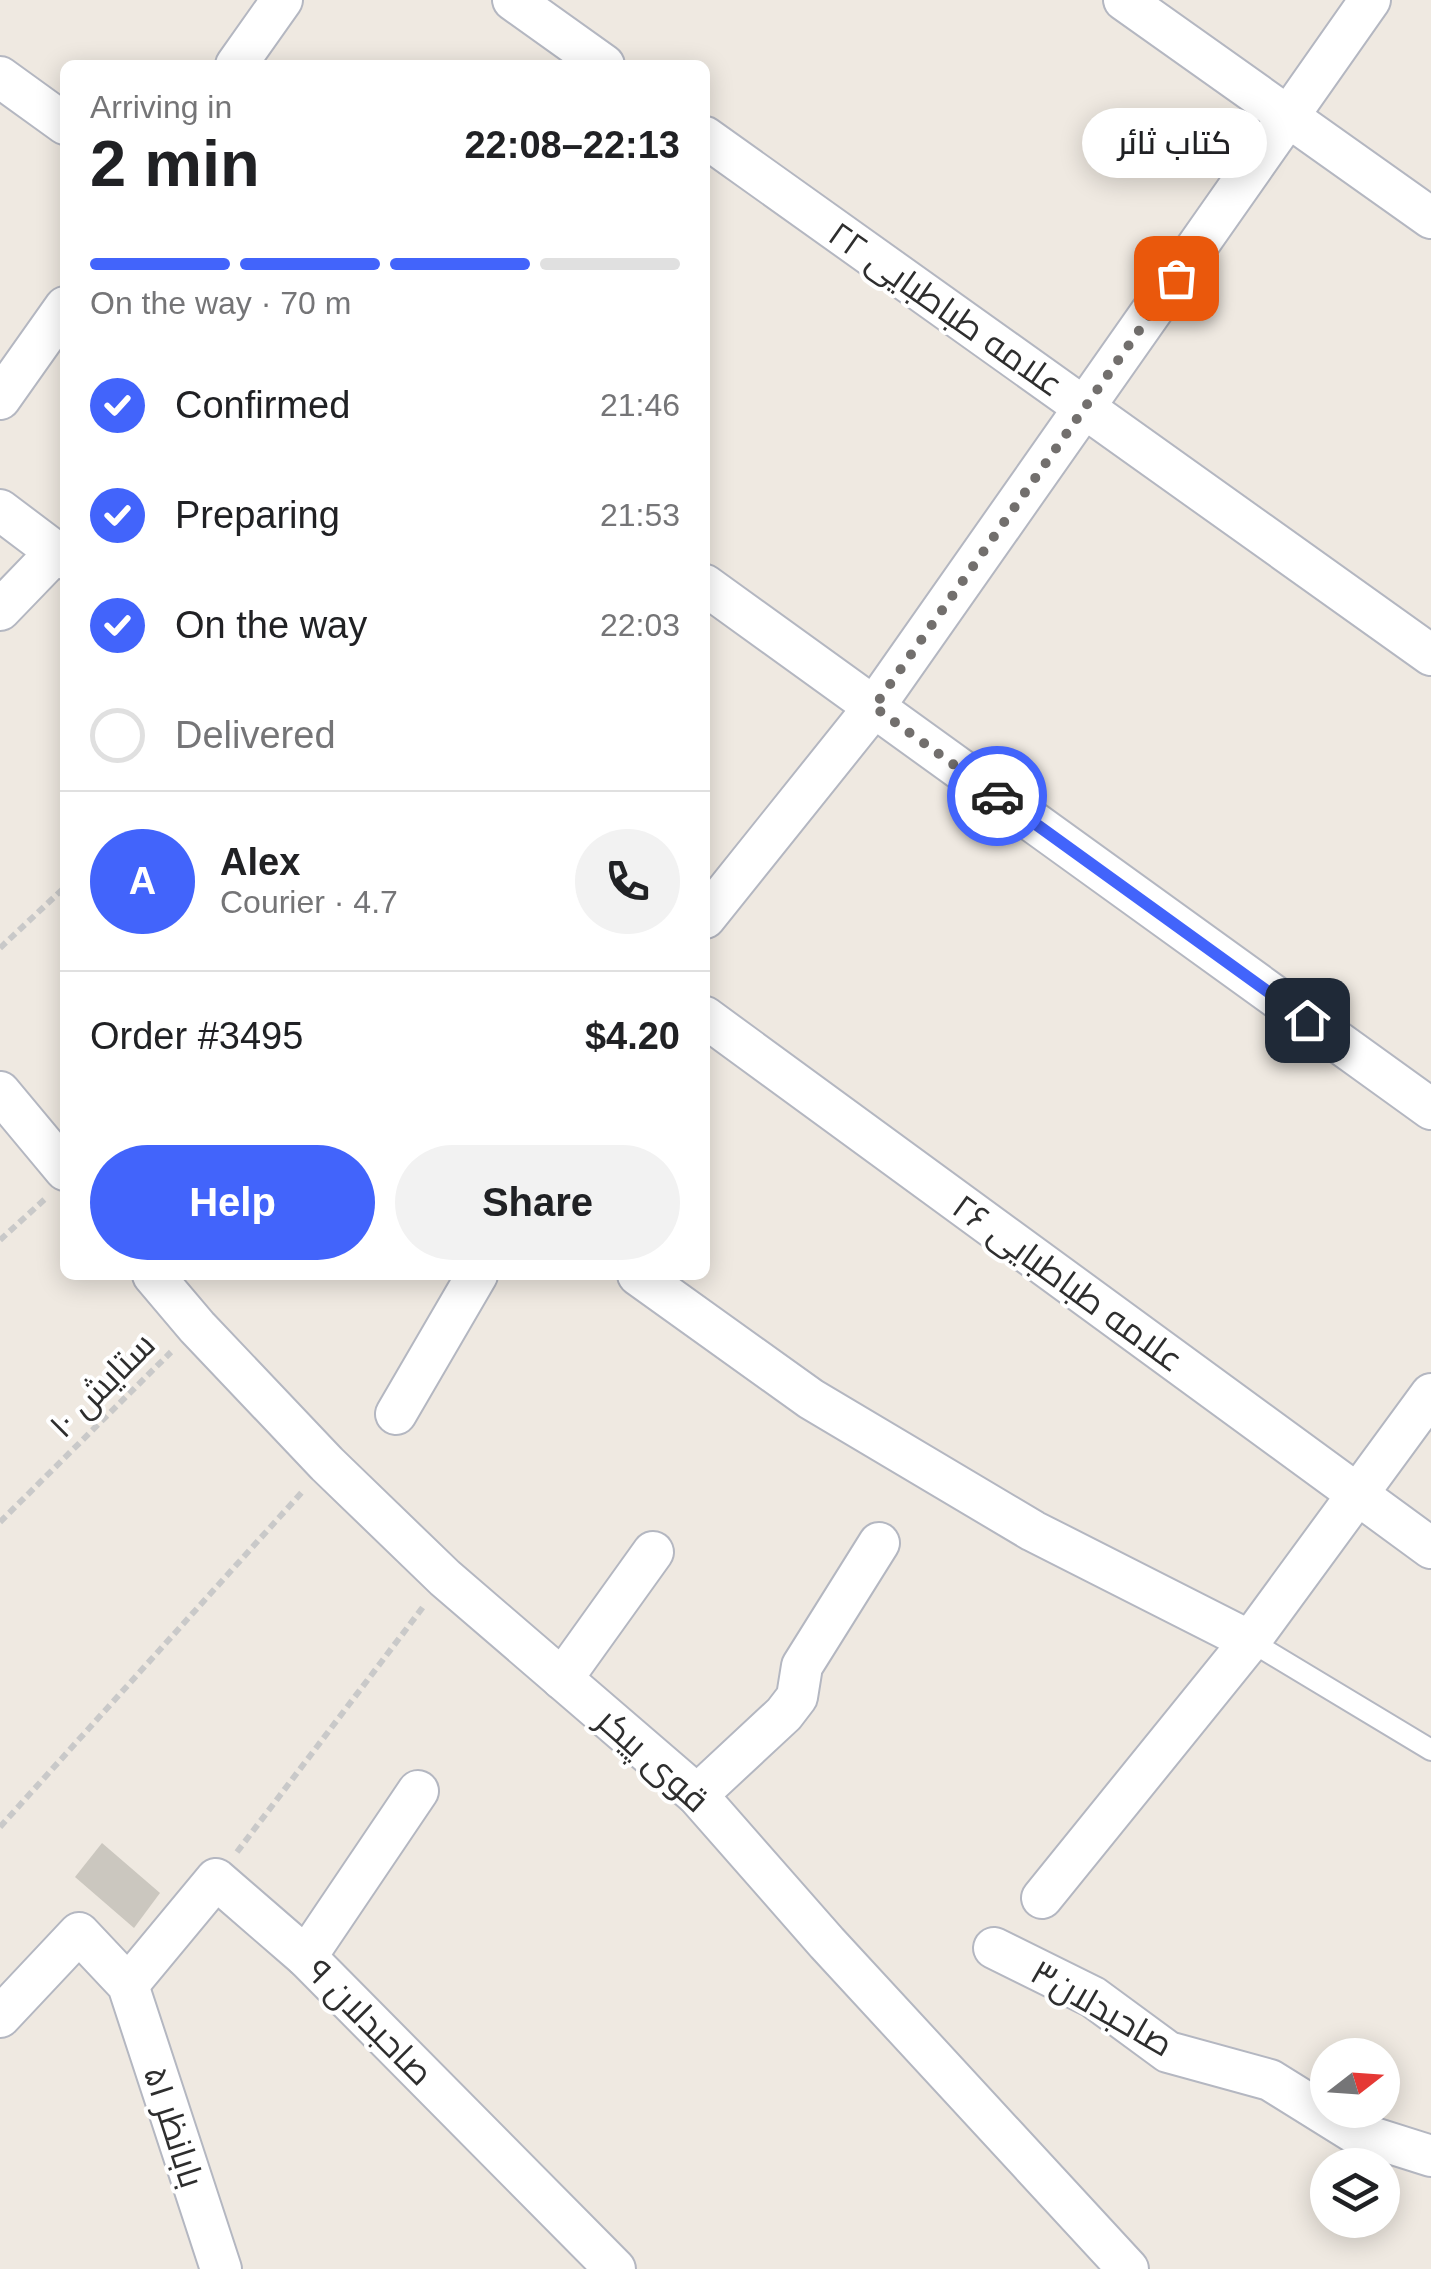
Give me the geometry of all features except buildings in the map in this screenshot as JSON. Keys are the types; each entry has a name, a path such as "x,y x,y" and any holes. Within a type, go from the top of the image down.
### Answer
{"street":[{"path":"240,60 282,0"},
{"path":"513,0 597,60"},
{"path":"1124,0 1431,218"},
{"path":"710,912 874,707 1370,0"},
{"path":"0,77 60,120"},
{"name":"علامه طباطبایی ۲۲","path":"710,141 1431,656"},
{"path":"0,399 60,314"},
{"path":"0,510 60,555 0,610"},
{"path":"710,589 1431,1109"},
{"name":"علامه طباطبایی ۲۶","path":"710,1021 1431,1548"},
{"path":"0,1092 58,1182"},
{"name":"قوی پیکر","path":"157,1280 327,1464 446,1578 697,1796 853,1972 1128,2269"},
{"path":"396,1414 475,1280"},
{"path":"645,1280 828,1409 1032,1531 1250,1642"},
{"path":"1042,1898 1250,1642 1431,1394"},
{"path":"697,1796 797,1697 802,1666 879,1543"},
{"path":"562,1679 653,1552"},
{"path":"306,1957 418,1792"},
{"path":"0,2017 79,1932 128,1985 216,1879"},
{"name":"صاحبدلان ۹","path":"216,1879 306,1957 615,2269"},
{"name":"صاحبدلان۳","path":"994,1948 1093,1997 1168,2052 1270,2080 1352,2131 1431,2156"},
{"name":"بابانظر ۵۱","path":"128,1985 220,2269"}],"lane":[{"path":"1250,1642 1431,1750"}],"path":[{"path":"0,948 60,892"},
{"path":"0,1240 58,1182"},
{"name":"ستایش ۱۰","path":"0,1522 197,1327"},
{"path":"0,1827 327,1464"},
{"path":"216,1879 446,1578"}],"way so far":[{"path":"997,796 874,707 1176,278"}],"place":[{"name":"کتاب ثائر","path":"1176,278"}],"route":[{"path":"997,796 1307,1020"}]}
